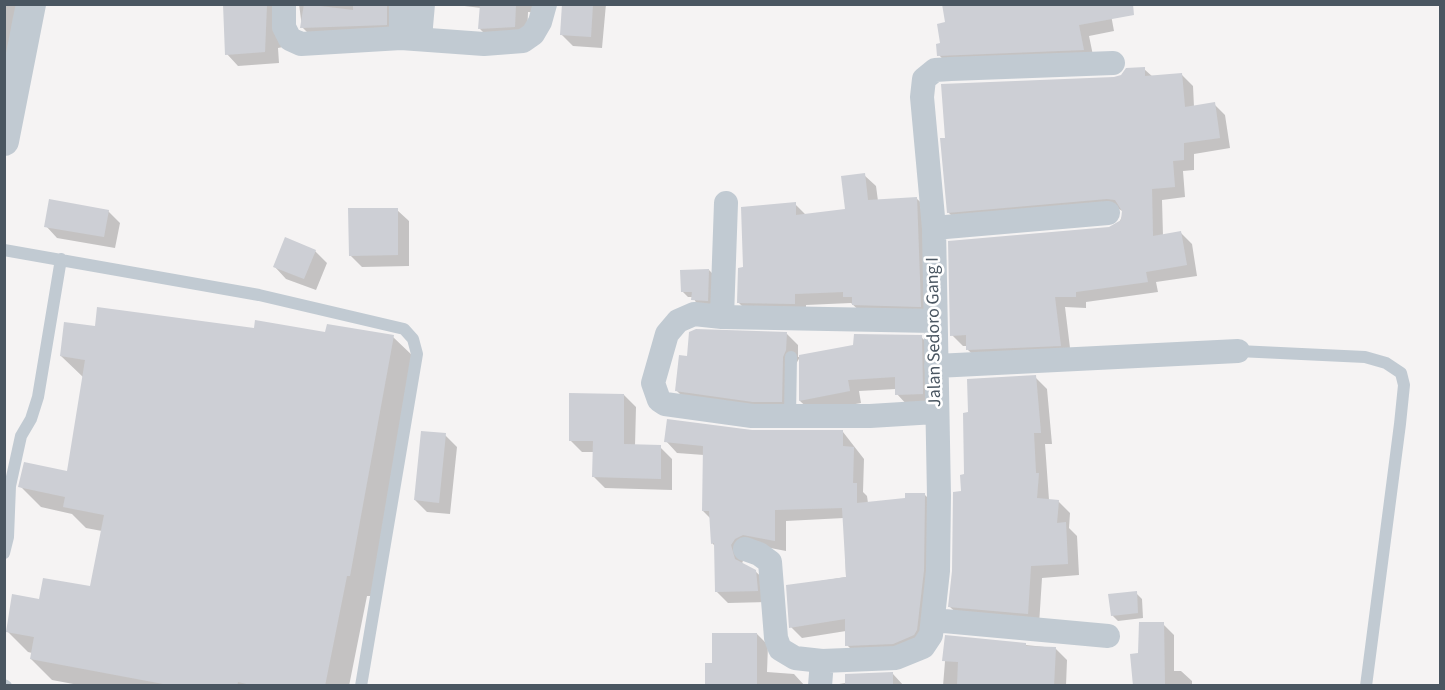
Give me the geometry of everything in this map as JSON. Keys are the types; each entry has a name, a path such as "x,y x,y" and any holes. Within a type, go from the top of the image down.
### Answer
{"street":[{"path":"4,141 31,4"},
{"path":"284,4 284,27 290,39 301,44 410,38 484,44 523,40 533,34 540,22 545,4"},
{"path":"401,4 410,38"},
{"path":"410,38 423,4"},
{"name":"Jalan Sedoro Gang I","path":"745,549 759,554 770,562 776,638 780,648 795,658 822,661 896,658 913,653 928,642 933,620 938,571 934,228 922,97 924,79 930,72 951,69 1113,63"},
{"path":"722,317 726,203"},
{"path":"934,228 1108,213"},
{"path":"934,321 722,317 694,314 672,327 667,334 653,383 658,400 665,404 752,416 790,417 935,412"},
{"path":"936,366 1035,362 1131,354 1238,351"},
{"path":"933,620 1108,636"},
{"path":"820,686 822,661"}],"lane":[{"path":"4,250 259,295 404,329 413,339 417,354 361,686"},
{"path":"4,553 8,537 12,476 21,436 31,419 38,397 61,259"},
{"path":"1238,351 1365,357 1386,363 1401,373 1404,385 1400,424 1366,686"},
{"path":"790,417 791,357"}],"building":[{"path":"223,4 267,4 265,52 225,55"},
{"path":"304,4 353,10 353,4 387,4 387,25 300,28"},
{"path":"480,4 516,4 515,27 478,29"},
{"path":"562,4 593,4 591,37 560,35"},
{"path":"942,4 1133,4 1134,15 1079,25 1084,50 937,56 936,44 940,43 937,24 945,22"},
{"path":"1145,67 1145,76 1182,73 1185,107 1215,102 1220,138 1184,143 1184,160 1173,161 1175,187 1152,189 1153,236 1181,231 1187,265 1146,272 1148,282 1076,292 1076,297 1055,297 1061,346 966,350 966,335 950,336 948,241 1109,227 1121,220 1122,211 1115,200 1107,199 947,213 940,138 945,138 941,84 1114,77 1121,75 1126,68"},
{"path":"865,173 868,200 917,197 921,307 852,305 852,297 843,297 843,292 795,294 795,304 737,303 738,268 743,267 741,207 796,202 796,215 845,209 841,176"},
{"path":"49,199 109,210 104,237 44,227"},
{"path":"348,208 398,208 398,255 349,256"},
{"path":"285,237 316,250 304,279 273,267"},
{"path":"709,269 708,301 691,300 692,292 681,292 680,270"},
{"path":"97,307 254,328 255,320 325,332 327,324 394,335 350,576 347,576 325,686 255,686 238,682 237,686 174,686 30,659 34,637 6,632 12,594 39,599 43,578 90,586 104,515 63,507 65,497 18,487 24,462 67,471 85,360 60,356 64,322 95,326"},
{"path":"696,329 787,332 786,350 783,357 782,402 753,402 675,391 679,355 687,356 689,332"},
{"path":"854,334 922,335 923,394 895,395 895,377 848,380 850,391 799,401 799,355 853,345"},
{"path":"1036,375 1041,433 1034,433 1036,473 1039,473 1037,498 1059,500 1057,523 1066,522 1068,564 1031,566 1028,614 948,607 952,571 953,492 961,491 960,475 964,474 963,413 968,412 967,379"},
{"path":"569,393 624,394 624,444 661,445 661,479 592,477 593,441 569,441"},
{"path":"667,419 752,430 843,430 843,446 854,447 853,483 857,483 857,503 905,498 905,493 925,493 924,570 917,630 914,635 893,644 845,646 845,619 789,628 786,585 846,577 842,508 775,510 775,541 743,535 735,539 731,545 735,559 756,570 758,591 715,592 714,543 711,544 709,511 702,511 703,446 664,442"},
{"path":"421,431 446,433 439,503 414,500"},
{"path":"1137,591 1138,613 1111,616 1108,594"},
{"path":"1139,622 1164,622 1165,686 1133,686 1130,654 1138,653"},
{"path":"712,633 757,633 757,686 705,686 705,663 712,663"},
{"path":"945,635 1026,643 1026,646 1056,647 1054,686 957,686 958,662 942,661"},
{"path":"893,672 893,686 845,686 845,674"}]}
